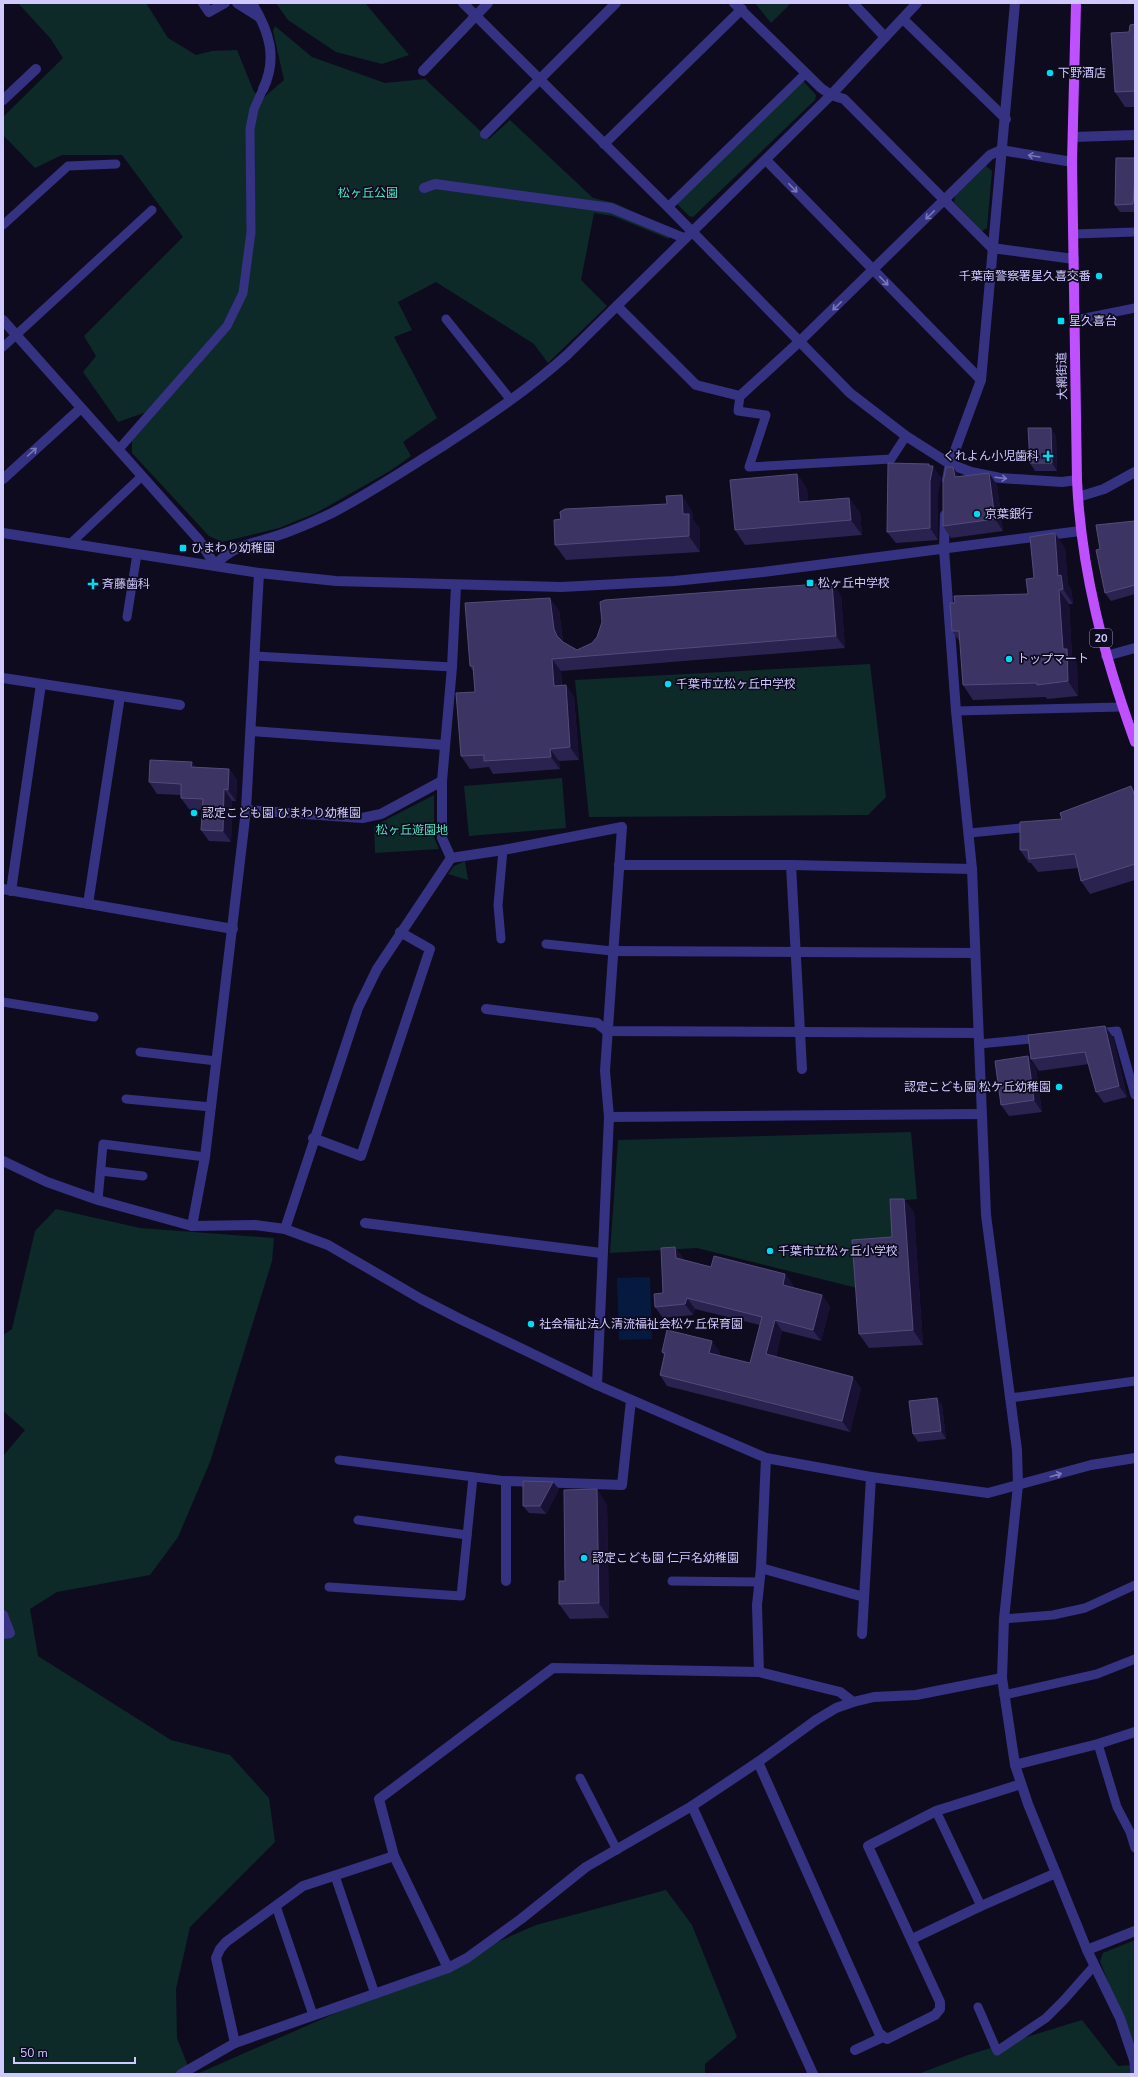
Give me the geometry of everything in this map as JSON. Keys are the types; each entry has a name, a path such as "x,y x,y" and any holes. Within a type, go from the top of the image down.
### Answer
{"main road":[{"name":"大網街道","path":"1076,3 1072,162 1077,480 1080,530 1087,578 1106,656 1135,742"}],"street":[{"path":"202,3 209,12 225,3"},
{"path":"237,3 261,18"},
{"path":"252,3 261,18 272,52 270,75 263,89"},
{"path":"463,3 668,207 688,235 850,393 906,436 950,464 971,472 1000,478 1062,482 1077,480"},
{"path":"423,71 488,3"},
{"path":"485,134 616,3"},
{"path":"853,3 885,37"},
{"path":"215,565 224,556 240,546 273,537 310,523 374,490 467,430 541,378 766,160 831,95 885,37 903,20 917,3"},
{"path":"1015,3 1006,119 1001,150 981,380 950,464 945,497 944,549 956,711 970,833 986,1215 1010,1398 1016,1450 1018,1486 1004,1619 1002,1678 1014,1765 1087,1950 1120,2018 1134,2063"},
{"path":"604,144 738,6 806,73 831,95 844,99 992,248 1074,260"},
{"path":"903,20 1006,119"},
{"path":"3,100 36,69"},
{"path":"1073,137 1135,135"},
{"path":"617,306 696,385 740,396 799,342 990,155 1001,150 1072,162"},
{"path":"766,160 981,380"},
{"path":"424,188 435,184 611,208 688,235"},
{"path":"3,320 199,540 215,565"},
{"path":"3,478 81,408"},
{"path":"1078,496 1104,489 1135,472"},
{"path":"3,533 260,573 336,581 456,586 561,587 674,581 771,571 1080,530"},
{"path":"192,1226 205,1157 246,810 252,731 260,573"},
{"path":"452,858 442,838 442,781 452,667 456,586"},
{"path":"1106,656 1135,648"},
{"path":"3,678 180,705"},
{"path":"41,684 7,890 233,929"},
{"path":"88,904 120,696"},
{"path":"252,731 444,745"},
{"path":"246,810 362,818 381,814 442,781"},
{"path":"285,1229 313,1138 358,1008 377,969 400,932 452,858 503,850 622,827 612,951 605,1071 609,1117 601,1253 597,1385"},
{"path":"619,865 791,865 972,869"},
{"path":"791,865 802,1069"},
{"path":"313,1138 361,1156 430,949 400,932"},
{"path":"612,951 974,953"},
{"path":"486,1009 597,1023 607,1031 978,1033"},
{"path":"609,1117 981,1114"},
{"path":"3,1161 47,1182 98,1200 192,1226 255,1225 285,1229 328,1245 421,1299 597,1385 766,1458 871,1477 988,1493 1091,1465 1135,1458"},
{"path":"365,1223 601,1253"},
{"path":"506,1581 506,1481 622,1484 631,1400"},
{"path":"759,1672 757,1605 758,1582 761,1568 766,1458"},
{"path":"862,1634 871,1477"},
{"path":"761,1568 864,1597"},
{"path":"3,1615 10,1633 3,1634"},
{"path":"448,1968 394,1856 379,1800 553,1668 759,1672 840,1692 853,1702"},
{"path":"181,2074 235,2043 312,2014 375,1994 448,1968 467,1958 521,1920 586,1867 692,1806 758,1762 816,1720 836,1708 874,1697 916,1695 1002,1678"},
{"path":"1014,1765 1098,1744 1135,1732"},
{"path":"758,1762 870,2012 883,2037"},
{"path":"855,2050 883,2037 887,2039 935,2015 940,2009 940,2002 868,1846 936,1811 1021,1784"},
{"path":"692,1806 813,2074"},
{"path":"235,2043 216,1958 220,1949 226,1942 303,1886 394,1856"},
{"path":"912,1939 981,1906 1056,1873"},
{"path":"1087,1950 1135,1931"}],"lane":[{"path":"668,207 806,73"},
{"path":"119,450 227,326 243,293 251,232 250,129 254,109 263,89"},
{"path":"3,225 68,166 116,164"},
{"path":"3,347 152,210"},
{"path":"1074,234 1135,232"},
{"path":"1075,320 1135,308"},
{"path":"446,319 510,399"},
{"path":"740,396 738,411 766,415 749,467 891,459 906,436"},
{"path":"70,544 142,476"},
{"path":"127,617 137,554"},
{"path":"255,656 452,667"},
{"path":"956,711 1122,707"},
{"path":"970,833 1020,828"},
{"path":"500,939 498,905 503,850"},
{"path":"546,944 612,951"},
{"path":"3,1002 94,1017"},
{"path":"1086,1034 1117,1031 1135,1094"},
{"path":"979,1044 1048,1037"},
{"path":"140,1052 216,1061"},
{"path":"126,1099 211,1107"},
{"path":"98,1200 103,1144 205,1157"},
{"path":"101,1171 143,1176"},
{"path":"1010,1398 1135,1381"},
{"path":"339,1460 506,1481"},
{"path":"329,1587 461,1596 473,1477"},
{"path":"358,1520 468,1534"},
{"path":"672,1581 758,1582"},
{"path":"1004,1619 1053,1615 1085,1608 1135,1585"},
{"path":"1004,1695 1097,1674 1135,1659"},
{"path":"1098,1744 1117,1807 1130,1832 1135,1848"},
{"path":"580,1778 617,1850"},
{"path":"936,1811 981,1906"},
{"path":"335,1876 375,1994"},
{"path":"276,1906 312,2014"},
{"path":"978,2007 997,2051 1046,2018 1094,1966"},
{"path":"1134,2063 1135,2074"}],"green space":[{"name":"松ヶ丘公園","path":"18,3 146,3 168,38 196,55 212,51 237,50 254,92 263,98 284,80 273,31 275,26 312,57 385,83 425,79 489,139 510,120 593,198 615,203 672,230 669,239 613,216 594,213 581,280 607,306 548,363 534,344 436,282 398,302 412,330 394,337 437,418 403,442 411,456 390,471 316,513 279,528 222,542 209,536 132,453 132,441 161,407 118,422 83,372 96,356 84,336 183,237 122,155 62,155 35,168 3,135 3,117 63,58 50,38"},
{"path":"276,3 365,3 409,55 382,64 336,52 288,20"},
{"path":"755,3 791,3 771,23"},
{"path":"804,82 816,95 815,100 693,217 689,216 677,204 799,83"},
{"path":"986,166 992,171 987,228 982,231 954,202 955,196"},
{"path":"870,664 886,797 868,815 589,817 575,680"},
{"path":"562,778 566,828 469,836 464,786"},
{"name":"松ヶ丘遊園地","path":"434,795 434,838 439,849 375,853 374,826"},
{"path":"465,861 468,880 448,874 454,866"},
{"path":"911,1132 917,1199 896,1201 897,1247 857,1288 697,1248 610,1253 618,1140"},
{"path":"56,1209 140,1228 274,1238 272,1261 210,1462 178,1537 150,1575 57,1592 30,1609 38,1656 171,1740 230,1755 269,1798 275,1842 190,1927 176,1989 177,2038 191,2074 3,2074 3,1456 25,1430 3,1411 3,1335 12,1329 35,1231"},
{"path":"666,1890 692,1925 737,2037 705,2064 705,2074 197,2074 536,1925"},
{"path":"1135,1940 1135,2053 1100,1961 1103,1953"},
{"path":"1082,2020 1118,2066 1135,2065 1135,2074 918,2074 968,2055"}],"water":[{"path":"650,1277 652,1339 619,1340 617,1278"}],"building":[{"path":"1135,24 1135,91 1115,92 1111,33 1129,32 1130,25"},
{"path":"1116,158 1135,158 1133,204 1115,205"},
{"path":"1028,428 1051,428 1052,463 1030,463"},
{"path":"888,463 929,464 929,466 933,466 930,481 930,528 887,532"},
{"path":"946,467 953,467 955,477 989,473 995,519 943,526 943,482"},
{"path":"797,474 799,502 849,498 851,520 735,530 730,480"},
{"path":"682,495 683,514 689,514 689,536 555,545 554,520 561,519 560,512 565,509 667,504 666,496"},
{"path":"1135,521 1135,585 1105,593 1096,550 1100,549 1096,525"},
{"path":"1055,533 1058,576 1061,575 1063,589 1059,590 1063,649 1067,649 1068,681 1037,685 1037,683 963,685 959,631 952,631 950,603 955,603 954,596 1028,594 1026,579 1034,578 1030,537"},
{"path":"832,583 836,636 552,659 554,686 566,685 570,747 550,749 551,757 484,761 484,755 461,756 456,693 475,692 473,666 470,666 465,603 550,598 554,629 557,636 563,642 577,650 592,643 597,637 602,622 600,602 605,600"},
{"path":"150,760 192,762 191,767 229,769 228,790 224,789 223,831 201,830 203,799 181,798 181,784 149,782"},
{"path":"1131,786 1135,796 1135,864 1081,881 1075,854 1029,859 1028,850 1020,850 1020,822 1062,819 1060,813"},
{"path":"1105,1026 1119,1086 1096,1092 1085,1052 1031,1059 1028,1035"},
{"path":"1028,1056 1034,1100 1001,1105 995,1061"},
{"path":"890,1199 904,1199 913,1330 859,1334 852,1240 892,1237"},
{"path":"675,1247 676,1258 711,1267 714,1256 785,1274 783,1285 822,1295 813,1330 775,1320 766,1354 853,1377 842,1421 660,1375 665,1353 662,1352 667,1330 712,1341 709,1353 750,1363 762,1317 687,1298 685,1304 655,1307 654,1294 663,1293 661,1248"},
{"path":"937,1398 941,1431 913,1434 909,1401"},
{"path":"523,1481 553,1482 540,1506 523,1506"},
{"path":"597,1489 599,1603 559,1604 559,1581 565,1581 564,1490"}],"place":[{"name":"下野酒店","path":"1050,73"},
{"name":"千葉南警察署星久喜交番","path":"1099,276"},
{"name":"星久喜台","path":"1061,321"},
{"name":"くれよん小児歯科","path":"1048,456"},
{"name":"京葉銀行","path":"977,514"},
{"name":"ひまわり幼稚園","path":"183,548"},
{"name":"松ヶ丘中学校","path":"810,583"},
{"name":"斉藤歯科","path":"93,584"},
{"name":"トップマート","path":"1009,659"},
{"name":"千葉市立松ヶ丘中学校","path":"668,684"},
{"name":"認定こども園 ひまわり幼稚園","path":"194,813"},
{"name":"認定こども園 松ケ丘幼稚園","path":"1059,1087"},
{"name":"千葉市立松ヶ丘小学校","path":"770,1251"},
{"name":"社会福祉法人清流福祉会松ケ丘保育園","path":"531,1324"},
{"name":"認定こども園 仁戸名幼稚園","path":"584,1558"}]}
